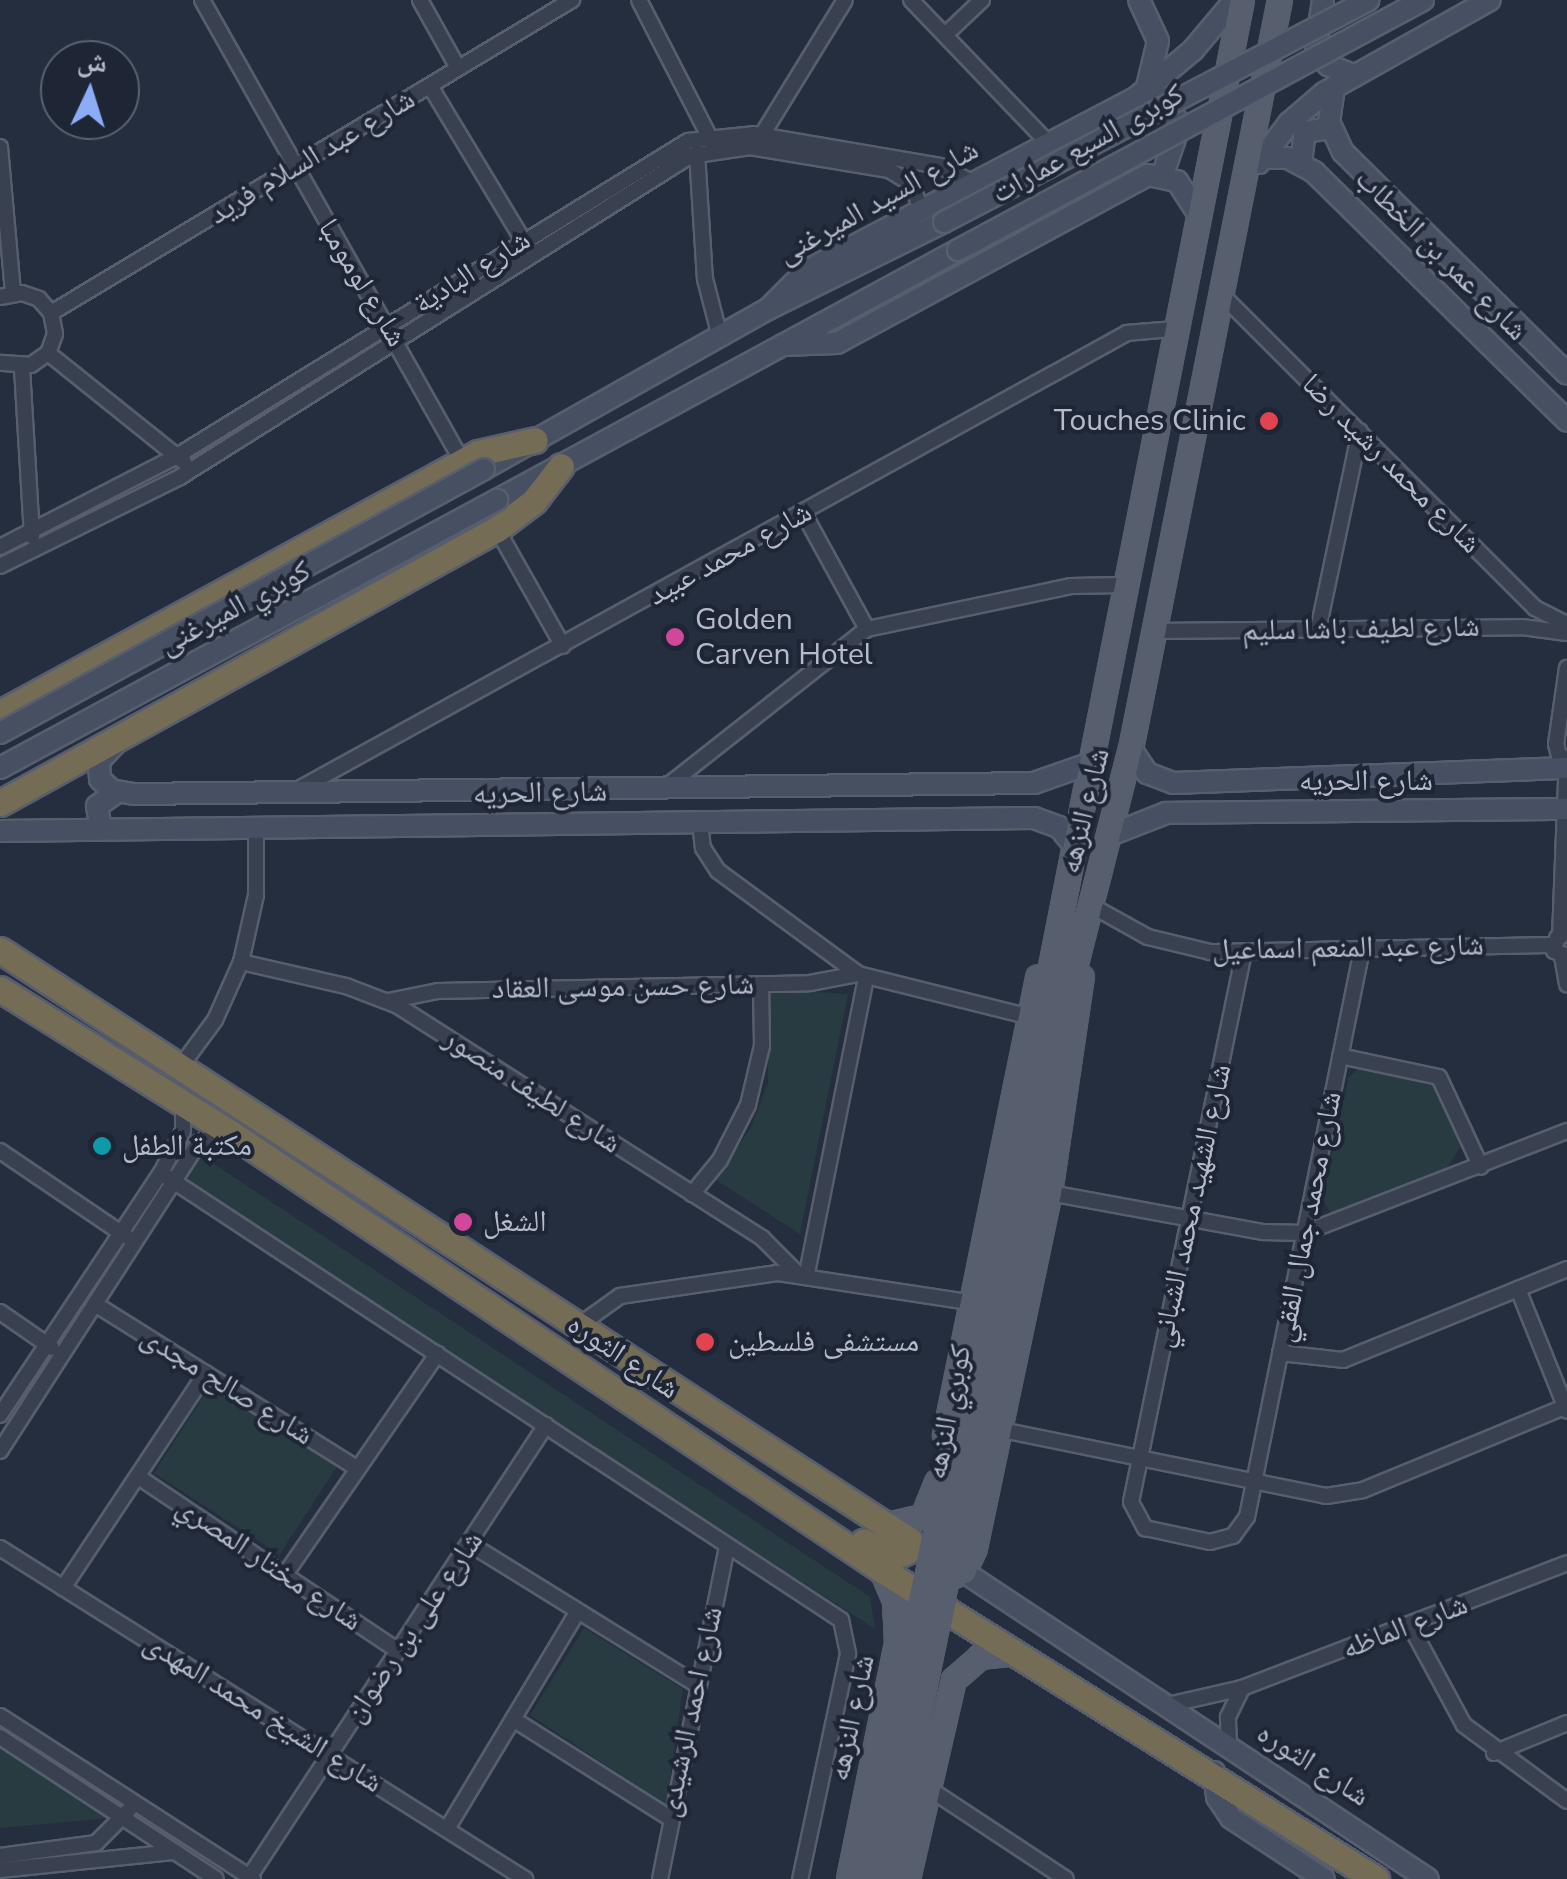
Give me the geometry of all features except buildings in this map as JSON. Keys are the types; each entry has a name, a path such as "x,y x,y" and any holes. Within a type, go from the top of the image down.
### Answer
{"highway":[{"path":"0,714 473,465 499,445 536,440"},
{"path":"0,803 128,727 498,529 534,501 561,466"},
{"path":"125,646 135,682 165,707"},
{"name":"شارع الثوره","path":"0,950 178,1070 892,1524"},
{"name":"شارع الثوره","path":"0,989 229,1132 882,1570 1214,1772 1376,1879"},
{"path":"807,1520 832,1523 894,1557 906,1551 909,1540 892,1524"}],"main road":[{"name":"شارع النزهه","path":"892,1524 914,1523 930,1509 1026,1016 1034,984 1052,958 1238,0"},
{"name":"شارع النزهه","path":"964,1572 1001,1435 1050,1192 1082,999 1077,959 1131,749 1280,0"},
{"name":"كوبري النزهه","path":"866,1879 1052,958"},
{"name":"كوبري النزهه","path":"885,1879 1034,1142 1077,959"},
{"path":"946,1428 969,1451 1001,1435"},
{"name":"شارع النزهه","path":"850,1879 898,1635 895,1601 882,1570"},
{"path":"904,1584 938,1585 964,1572"},
{"path":"908,1879 959,1673 980,1656 1016,1653"},
{"path":"876,1750 911,1750 931,1776"}],"street":[{"name":"شارع لومومبا","path":"202,0 293,168 473,465"},
{"path":"420,0 458,68"},
{"name":"شارع عبد السلام فريد","path":"52,313 572,0"},
{"path":"640,0 712,142"},
{"path":"762,135 845,0"},
{"path":"911,0 1048,144"},
{"path":"945,35 982,0"},
{"path":"1139,0 1158,41 1142,94 1162,98 1179,117 1178,148 1163,174"},
{"name":"شارع السيد الميرغنى","path":"536,440 768,310 798,276 1142,94 1193,50 1238,0"},
{"path":"1323,0 1316,48 1328,65 1353,76"},
{"name":"كوبرى السبع عمارات","path":"768,310 1368,0"},
{"name":"كوبرى السبع عمارات","path":"784,345 1423,0"},
{"path":"1244,186 1290,123 1334,87 1490,0"},
{"path":"430,86 524,240"},
{"path":"1262,158 1301,163 1305,132 1331,128 1334,87"},
{"name":"شارع عمر بن الخطاب","path":"1331,128 1343,152 1567,374"},
{"name":"شارع البادية","path":"0,546 177,456 673,148 762,135 940,166 973,183"},
{"name":"شارع البادية","path":"0,566 193,469 712,142 896,172 912,184 922,210"},
{"path":"0,146 6,295 31,295 52,313 56,334 48,353 22,368 0,363"},
{"path":"697,153 705,280 720,337"},
{"name":"شارع عمر بن الخطاب","path":"1301,163 1567,421"},
{"path":"561,466 784,345 837,343 1143,177 1163,174 1184,188 1197,212"},
{"name":"شارع محمد رشيد رضا","path":"1222,295 1535,608 1567,624"},
{"name":"شارع محمد عبيد","path":"289,793 804,514 1127,333 1174,328"},
{"path":"48,353 193,469"},
{"path":"22,368 33,550"},
{"path":"1318,630 1360,431"},
{"name":"كوبري الميرغنى","path":"0,733 473,465"},
{"name":"كوبري الميرغنى","path":"0,768 561,466"},
{"path":"804,514 867,629"},
{"path":"498,529 563,646"},
{"path":"665,788 867,629 1062,588 1122,585"},
{"path":"1522,628 1535,608"},
{"name":"شارع لطيف باشا سليم","path":"1154,631 1522,628 1567,633"},
{"path":"1567,668 1556,744 1565,764 1562,946 1567,985"},
{"path":"101,828 96,809 117,792 103,784 98,765 128,727"},
{"name":"شارع الحريه","path":"1131,749 1152,776 1188,783 1565,764"},
{"name":"شارع الحريه","path":"117,792 1008,783 1056,780 1088,764"},
{"path":"1006,818 1016,799 1008,783"},
{"path":"1188,783 1178,799 1188,812"},
{"name":"شارع الحريه","path":"1110,835 1148,816 1188,812 1564,810"},
{"name":"شارع الحريه","path":"0,832 1006,818 1047,820 1072,843"},
{"path":"700,821 703,848 718,871 862,976 1026,1016"},
{"path":"178,1070 215,1020 241,962 256,895 256,827"},
{"name":"شارع عبد المنعم اسماعيل","path":"1092,906 1172,945 1244,952 1562,946"},
{"name":"شارع محمد جمال الفقي","path":"1254,1484 1362,949"},
{"name":"شارع الشهيد محمد الشباني","path":"1244,952 1131,1508 1151,1530 1226,1540 1244,1525 1254,1484"},
{"name":"شارع لطيف منصور","path":"241,962 388,1002 762,1238 802,1273"},
{"path":"802,1273 862,976"},
{"name":"شارع حسن موسى العقاد","path":"388,1002 438,991 761,984 862,976"},
{"path":"692,1194 729,1147 748,1105 762,1046 761,984"},
{"path":"1340,1056 1439,1077 1481,1167"},
{"path":"0,1415 160,1173 184,1131 183,1102"},
{"path":"1050,1192 1190,1218 1304,1233 1567,1131"},
{"path":"0,1450 199,1142 229,1132"},
{"path":"0,1150 136,1243"},
{"path":"160,1173 834,1614 849,1636 812,1846 800,1879"},
{"path":"1280,1353 1343,1360 1567,1269"},
{"path":"578,1326 620,1296 802,1273 970,1302"},
{"path":"1001,1435 1314,1496 1350,1493 1566,1408 1518,1289"},
{"name":"شارع صالح مجدى","path":"95,1304 358,1468"},
{"path":"0,1312 61,1354"},
{"path":"284,1576 438,1354"},
{"path":"63,1588 140,1478 206,1373"},
{"name":"شارع على بن رضوان","path":"250,1878 546,1425"},
{"name":"شارع مختار المصري","path":"140,1478 397,1650"},
{"path":"470,1544 697,1685"},
{"name":"شارع احمد الرشيدى","path":"660,1879 668,1817 727,1546"},
{"name":"شارع الشيخ محمد المهدى","path":"0,1548 525,1879"},
{"name":"شارع الماظه","path":"1162,1706 1242,1688 1411,1627 1567,1563"},
{"name":"شارع الثوره","path":"964,1572 1428,1879"},
{"path":"447,1829 578,1611"},
{"path":"1411,1627 1446,1701 1494,1753 1567,1801"},
{"path":"1229,1749 1228,1717 1242,1688"},
{"path":"0,1716 250,1878"},
{"path":"513,1719 668,1817"},
{"path":"1494,1753 1567,1723"},
{"path":"0,1737 216,1879"},
{"name":"شارع الثوره","path":"1214,1772 1218,1797 1232,1818 1324,1879"},
{"path":"931,1776 1066,1879"},
{"path":"0,1870 68,1857 104,1839 133,1804"},
{"path":"0,1856 174,1852"}],"green space":[{"path":"768,989 848,994 800,1234 716,1180 751,1127 768,1083"},
{"path":"1360,1067 1439,1087 1460,1147 1445,1172 1332,1216 1322,1198 1349,1077"},
{"path":"202,1156 870,1597 875,1629 184,1184"},
{"path":"211,1385 337,1467 280,1555 154,1473"},
{"path":"584,1628 683,1689 666,1805 530,1715"},
{"path":"0,1745 111,1818 0,1828"}],"place":[{"name":"Touches Clinic","path":"1269,421"},
{"name":"Golden Carven Hotel","path":"675,637"},
{"name":"مكتبة الطفل","path":"102,1146"},
{"name":"الشغل","path":"463,1222"},
{"name":"مستشفى فلسطين","path":"705,1342"}]}
